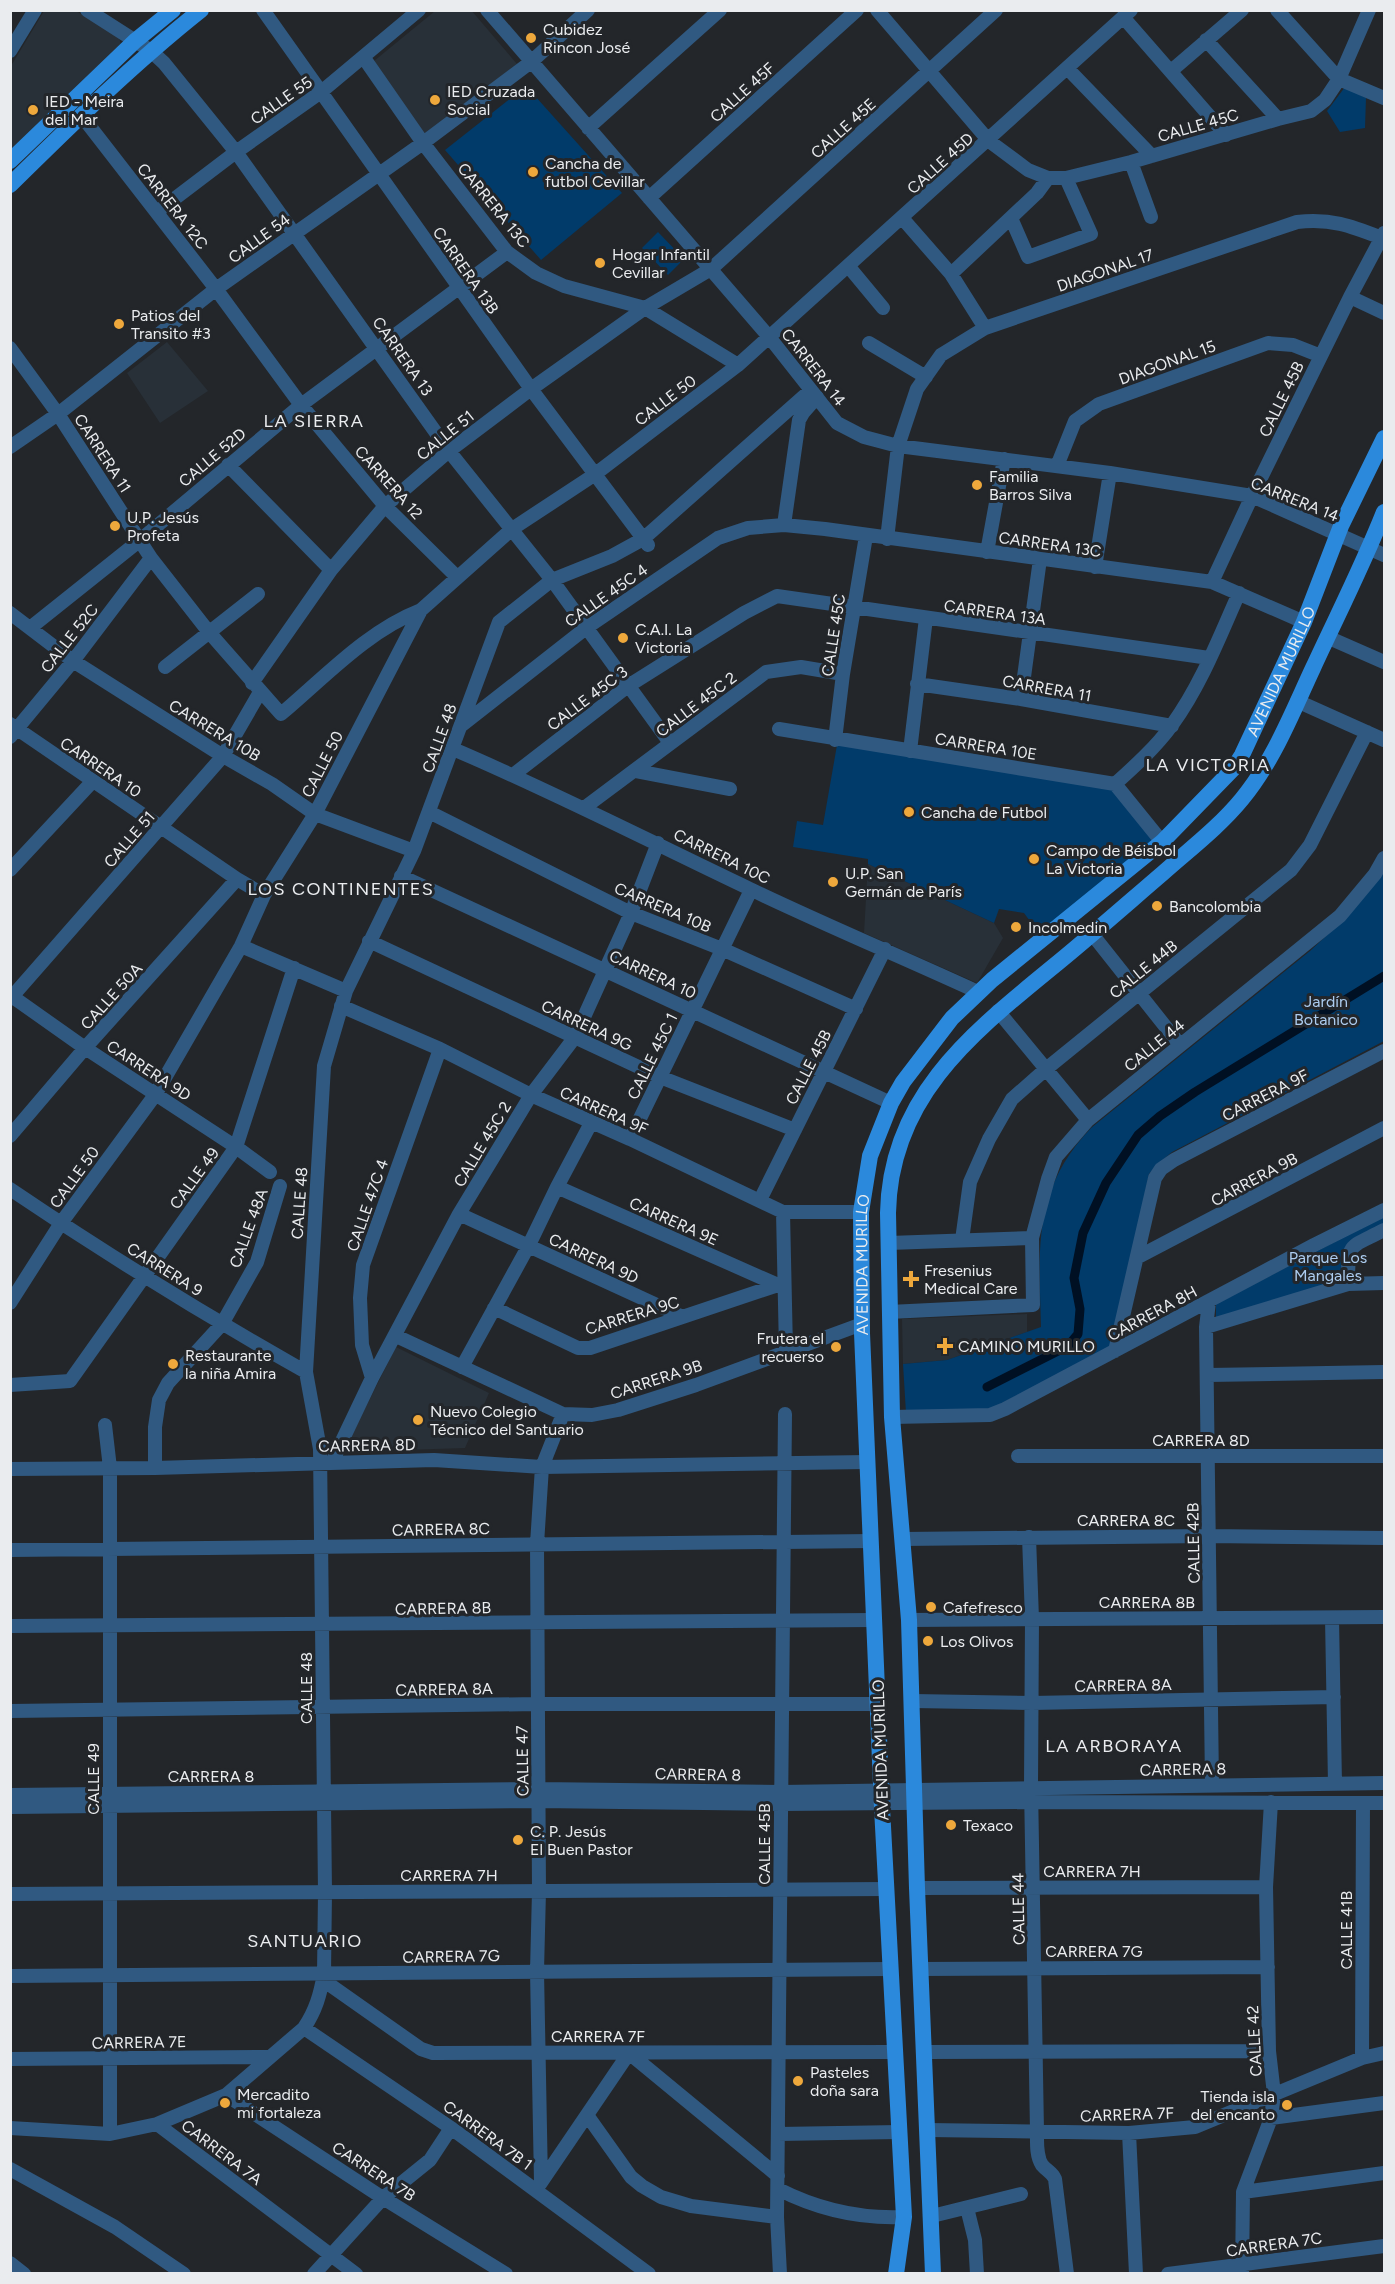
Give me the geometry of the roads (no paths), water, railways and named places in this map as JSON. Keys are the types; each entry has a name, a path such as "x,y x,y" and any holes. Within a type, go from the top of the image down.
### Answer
{"main road":[{"path":"10,161 135,41 173,10"},
{"path":"10,185 150,51 201,10"},
{"name":"AVENIDA MURILLO","path":"896,2274 904,2217 882,1796 862,1324 861,1212 870,1156 891,1103 903,1082 934,1040 978,992 1162,842 1224,780 1238,762 1304,622 1337,534 1384,438"},
{"name":"AVENIDA MURILLO","path":"933,2274 917,1888 909,1620 892,1417 888,1188 894,1163 914,1111 930,1084 953,1054 998,1011 1206,837 1242,799 1276,747 1327,637 1377,551 1384,512"}],"street":[{"path":"10,51 35,10"},
{"name":"CARRERA 13","path":"87,10 106,15 164,63 236,152 449,451 552,580 670,743"},
{"name":"CARRERA 13B","path":"263,10 531,389 646,542"},
{"name":"CALLE 55","path":"157,213 236,152 321,93 419,10"},
{"name":"CARRERA 14","path":"487,10 770,338 837,423 864,437 898,446 1110,473 1252,496 1377,551"},
{"name":"CALLE 54","path":"10,447 58,414 216,289 531,62 588,10"},
{"path":"588,128 720,10"},
{"name":"CALLE 45F","path":"650,198 857,10"},
{"name":"CALLE 45C","path":"877,10 989,141 1028,170 1048,178 1066,178 1131,162 1278,118 1311,111 1325,100 1339,79 1369,10"},
{"name":"CALLE 45E","path":"711,269 996,10"},
{"path":"1171,71 1242,10"},
{"path":"1276,10 1339,79 1384,98"},
{"path":"1127,14 1171,71 1226,135"},
{"name":"CALLE 45D","path":"770,338 1127,14"},
{"path":"1206,40 1278,118"},
{"name":"CARRERA 13C","path":"363,58 423,142 507,252 536,273 564,286 645,308 738,365"},
{"path":"1067,68 1152,156"},
{"name":"CARRERA 12C","path":"81,115 216,289 301,405"},
{"path":"1131,162 1151,217"},
{"path":"951,274 1037,193 1048,178"},
{"path":"1011,218 1028,257 1090,234 1066,178"},
{"path":"903,219 951,274 985,328"},
{"name":"DIAGONAL 17","path":"898,446 917,389 941,355 985,328 1297,222 1316,220 1344,223 1383,236"},
{"name":"CALLE 45B","path":"1212,582 1350,297 1383,236"},
{"name":"CALLE 52D","path":"30,628 139,541 301,405 507,252"},
{"path":"849,267 883,308"},
{"name":"CALLE 51","path":"11,997 223,756 256,687 331,570 385,506 449,451 531,389 645,308 711,269"},
{"path":"1350,297 1384,313"},
{"name":"CALLE 50","path":"10,1303 61,1223 155,1095 241,946 264,895 315,814 421,610 512,529 594,475 770,338"},
{"path":"869,343 926,377"},
{"name":"DIAGONAL 15","path":"1057,466 1075,421 1099,404 1268,343 1293,345 1321,356"},
{"name":"CARRERA 11","path":"10,348 58,414 151,558 208,631 281,714 373,635 401,618 421,610"},
{"path":"784,525 799,420 814,394"},
{"name":"CALLE 48","path":"157,2124 226,2095 304,2028 320,1999 323,1977 325,1892 321,1548 326,1462 320,1449 306,1372 324,1066 346,991 414,852 499,622 552,580 646,542 814,394"},
{"name":"CARRERA 12","path":"301,405 385,506 457,577"},
{"path":"802,413 816,410 830,414"},
{"path":"887,539 898,446"},
{"path":"987,552 1004,459"},
{"path":"228,465 331,570"},
{"path":"1095,567 1110,473"},
{"name":"CARRERA 13C","path":"784,525 1212,582 1304,622"},
{"name":"CALLE 45C 4","path":"462,725 586,628 718,538 748,528 784,525"},
{"name":"CALLE 45C","path":"835,740 843,674 866,536"},
{"name":"CALLE 52C","path":"13,730 73,661 151,558"},
{"path":"1021,699 1040,559"},
{"path":"1162,842 1115,784 1146,756 1172,726 1191,696 1239,593"},
{"path":"165,667 258,594"},
{"name":"CARRERA 13A","path":"777,596 1209,658"},
{"name":"CALLE 45C 3","path":"513,775 628,686 744,613 777,596"},
{"name":"CARRERA 10B","path":"10,613 73,661 223,756 272,784 315,814 414,852"},
{"path":"910,751 926,618"},
{"path":"1327,637 1384,662"},
{"name":"CALLE 45C 2","path":"584,808 766,672 801,667 843,674"},
{"name":"CARRERA 11","path":"917,684 1021,699 1172,726"},
{"path":"1297,701 1384,740"},
{"name":"CARRERA 10E","path":"779,729 835,740 1115,784"},
{"name":"CARRERA 10","path":"13,730 264,895"},
{"name":"CALLE 44B","path":"962,1240 970,1182 989,1139 1012,1099 1291,870 1310,845 1367,732"},
{"name":"CARRERA 10C","path":"453,749 658,843 751,890 978,992"},
{"path":"636,771 730,789"},
{"path":"10,870 92,782"},
{"name":"CARRERA 10B","path":"429,812 631,914 722,949 856,1009"},
{"name":"CALLE 45C 2","path":"326,1462 396,1336 459,1214 531,1095 575,1038 631,914 658,843"},
{"name":"CALLE 44","path":"889,1312 1033,1305 1032,1238 1056,1157 1088,1120 1340,916 1369,882 1384,858"},
{"name":"CARRERA 10","path":"401,876 891,1103"},
{"name":"CALLE 50A","path":"10,1136 85,1048 237,879"},
{"name":"CALLE 45C 1","path":"630,1139 751,890"},
{"path":"1092,934 1180,1045"},
{"name":"CARRERA 9G","path":"369,941 660,1077 795,1130"},
{"path":"241,946 346,991"},
{"name":"CALLE 45B","path":"760,1200 885,950"},
{"name":"CALLE 49","path":"26,1384 70,1381 236,1147 294,968"},
{"name":"CARRERA 9D","path":"11,997 270,1172"},
{"name":"CARRERA 9F","path":"341,1006 440,1049 531,1095 783,1212 861,1212"},
{"path":"998,1011 1088,1120"},
{"name":"CALLE 47C 4","path":"372,1377 362,1345 360,1298 363,1265 440,1049"},
{"name":"CARRERA 9F","path":"1138,1257 1155,1179 1161,1169 1174,1160 1384,1053"},
{"path":"462,1367 529,1245 556,1187 591,1123"},
{"name":"CARRERA 9B","path":"1138,1257 1384,1128"},
{"name":"CALLE 48A","path":"155,1468 155,1427 159,1400 168,1383 222,1324 256,1262 280,1186"},
{"name":"CARRERA 9E","path":"556,1187 781,1284"},
{"name":"CARRERA 9","path":"10,1189 222,1324 306,1372"},
{"name":"CARRERA 8H","path":"892,1417 990,1415 1005,1409 1384,1210"},
{"path":"783,1212 781,1284 786,1350"},
{"name":"CARRERA 9D","path":"459,1214 683,1317"},
{"path":"1348,1284 1348,1253 1351,1247 1384,1230"},
{"path":"889,1243 1032,1238"},
{"path":"1115,1351 1138,1257"},
{"path":"1206,1327 1348,1284 1384,1283"},
{"name":"CARRERA 9C","path":"494,1308 578,1348 590,1348 781,1284"},
{"name":"CALLE 42B","path":"1209,1302 1206,1327 1212,1784"},
{"name":"CARRERA 9B","path":"396,1336 563,1414 592,1414 618,1410 696,1384 862,1324"},
{"path":"1208,1375 1384,1372"},
{"path":"10,1375 26,1384"},
{"path":"10,1384 26,1384"},
{"name":"CALLE 47","path":"539,2186 537,1544 543,1467 563,1414"},
{"name":"CALLE 45B","path":"780,2274 777,2217 785,1414"},
{"name":"CALLE 49","path":"105,1425 110,1468 110,2134"},
{"name":"CARRERA 8D","path":"1018,1456 1384,1456"},
{"name":"CARRERA 8D","path":"10,1468 155,1468 434,1460 543,1467 867,1462"},
{"name":"CARRERA 8C","path":"903,1539 1209,1536 1384,1538"},
{"name":"CALLE 44","path":"1029,1537 1032,1619 1037,2132 1039,2158 1055,2179 1067,2274"},
{"name":"CARRERA 8C","path":"10,1550 871,1541"},
{"name":"CARRERA 8B","path":"909,1620 1384,1617"},
{"path":"1332,1618 1335,1784"},
{"name":"CARRERA 8B","path":"10,1626 322,1626 875,1620"},
{"name":"CARRERA 8A","path":"912,1701 1032,1703 1334,1697"},
{"name":"CARRERA 8A","path":"10,1711 537,1704 781,1706 878,1704"},
{"name":"CARRERA 8","path":"1032,1795 1212,1784 1384,1784"},
{"name":"CARRERA 8","path":"10,1795 110,1799 539,1795 781,1798 1032,1795 1384,1803"},
{"name":"CARRERA 8","path":"10,1807 110,1799"},
{"name":"CALLE 42","path":"1242,2269 1243,2192 1271,2118 1274,2094 1269,2051 1266,1887 1271,1802"},
{"name":"CALLE 41B","path":"1362,2058 1363,1803"},
{"name":"CARRERA 7H","path":"917,1888 1266,1887"},
{"name":"CARRERA 7H","path":"10,1894 887,1888"},
{"name":"CARRERA 7G","path":"921,1969 1268,1967"},
{"name":"CARRERA 7G","path":"10,1976 323,1977 537,1971 891,1969"},
{"name":"CARRERA 7F","path":"323,1977 421,2049 433,2053 895,2052"},
{"name":"CARRERA 7B 1","path":"304,2028 539,2186 650,2274"},
{"path":"924,2052 1269,2051"},
{"path":"539,2186 628,2053 747,2149 778,2182 813,2205 872,2217 904,2217"},
{"name":"CARRERA 7F","path":"928,2130 1129,2133 1195,2127 1362,2058 1384,2054"},
{"name":"CARRERA 7E","path":"10,2059 268,2057"},
{"name":"CARRERA 7B","path":"226,2095 506,2274"},
{"path":"1271,2118 1384,2103"},
{"path":"587,2115 631,2177 661,2197 691,2206 777,2217"},
{"name":"CARRERA 7A","path":"10,2128 110,2134 157,2124 356,2274"},
{"path":"314,2274 384,2198 430,2160 451,2128"},
{"path":"747,2149 770,2149 778,2139 900,2132"},
{"path":"1129,2133 1136,2274"},
{"path":"10,2169 115,2227 184,2274"},
{"path":"1243,2192 1384,2173"},
{"path":"932,2216 1021,2194"},
{"path":"967,2208 975,2240 977,2274"},
{"name":"CARRERA 7C","path":"1168,2274 1242,2269 1384,2246"},
{"path":"10,2264 24,2274"}],"waterway":[{"path":"987,1387 1068,1346 1078,1334 1080,1309 1074,1278 1083,1233 1106,1183 1138,1135 1160,1116 1195,1092 1384,976"}],"place":[{"name":"Cubidez Rincon José","path":"531,38"},
{"name":"IED Cruzada Social","path":"435,100"},
{"name":"IED - Meira del Mar","path":"33,110"},
{"name":"Cancha de futbol Cevillar","path":"533,172"},
{"name":"Hogar Infantil Cevillar","path":"600,263"},
{"name":"Patios del Transito #3","path":"119,324"},
{"name":"Familia Barros Silva","path":"977,485"},
{"name":"U.P. Jesús Profeta","path":"115,526"},
{"name":"C.A.I. La Victoria","path":"623,638"},
{"name":"Cancha de Futbol","path":"909,812"},
{"name":"Campo de Béisbol La Victoria","path":"1034,859"},
{"name":"U.P. San Germán de París","path":"833,882"},
{"name":"Bancolombia","path":"1157,906"},
{"name":"Incolmedin","path":"1016,927"},
{"name":"Fresenius Medical Care","path":"911,1279"},
{"name":"CAMINO MURILLO","path":"945,1346"},
{"name":"Frutera el recuerso","path":"836,1347"},
{"name":"Restaurante la niña Amira","path":"173,1364"},
{"name":"Nuevo Colegio Técnico del Santuario","path":"418,1420"},
{"name":"Cafefresco","path":"931,1607"},
{"name":"Los Olivos","path":"928,1641"},
{"name":"Texaco","path":"951,1825"},
{"name":"C. P. Jesús El Buen Pastor","path":"518,1840"},
{"name":"Pasteles doña sara","path":"798,2081"},
{"name":"Mercadito mi fortaleza","path":"225,2103"},
{"name":"Tienda isla del encanto","path":"1287,2105"}],"district":[{"name":"LA SIERRA","path":"314,421"},
{"name":"LA VICTORIA","path":"1208,765"},
{"name":"LOS CONTINENTES","path":"341,889"},
{"name":"LA ARBORAYA","path":"1114,1746"},
{"name":"SANTUARIO","path":"305,1941"}],"park label":[{"name":"Jardín Botanico","path":"1326,1010"},
{"name":"Parque Los Mangales","path":"1328,1266"}]}
